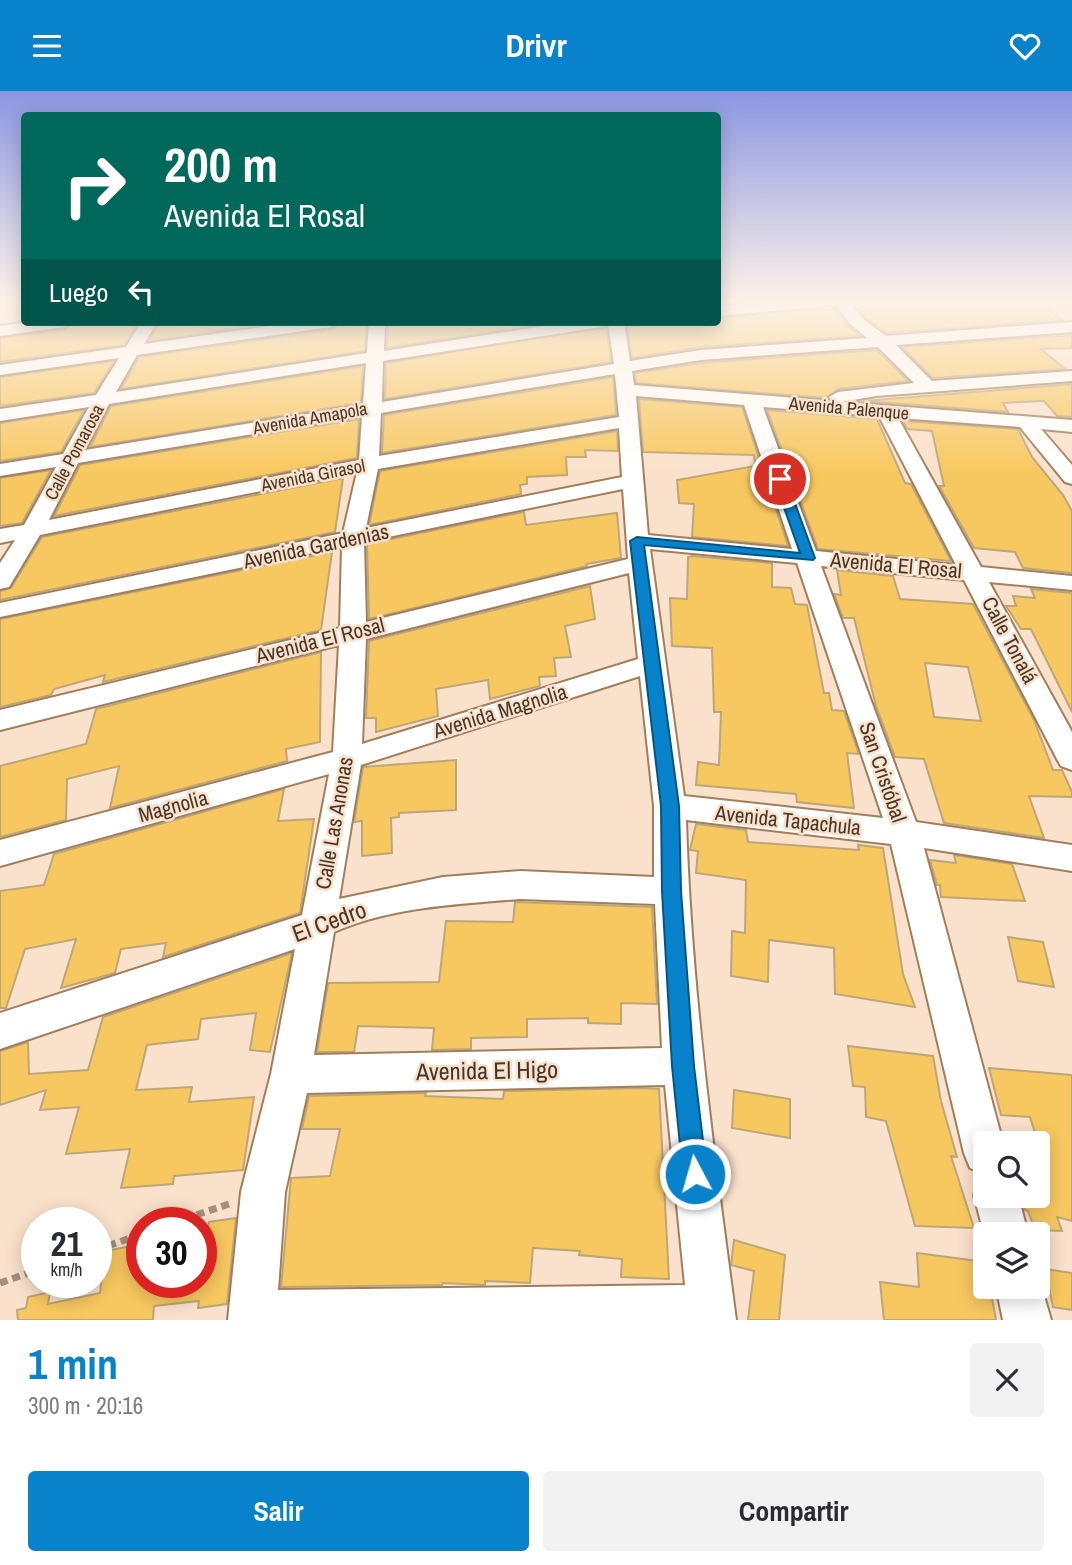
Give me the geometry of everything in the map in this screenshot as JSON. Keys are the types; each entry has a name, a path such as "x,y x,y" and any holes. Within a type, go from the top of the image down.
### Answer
{"street":[{"path":"0,370 77,358"},
{"name":"Calle Pomarosa","path":"0,582 33,530 102,400 128,358"},
{"path":"0,415 366,358"},
{"name":"Calle Las Anonas","path":"253,1317 262,1192 291,1073 347,759 353,632 353,539 369,464 370,408 375,358"},
{"path":"253,1317 711,1314 683,1066 671,891 670,806 639,552 620,358"},
{"name":"Avenida Amapola","path":"0,470 679,358"},
{"path":"899,358 928,387"},
{"path":"794,404 876,391 1072,376"},
{"name":"Avenida Palenque","path":"626,406 751,400 1072,426"},
{"name":"San Cristóbal","path":"751,400 904,833 979,1131"},
{"name":"Avenida Girasol","path":"0,536 369,464 626,406"},
{"name":"Calle Tonalá","path":"886,412 1072,759"},
{"path":"1026,423 1072,478"},
{"name":"Avenida Gardenias","path":"0,611 632,481"},
{"name":"Avenida El Rosal","path":"0,720 353,632 639,552 809,558 1072,583"},
{"name":"Avenida Magnolia","path":"347,759 654,663"},
{"name":"Magnolia","path":"0,853 347,759"},
{"name":"Avenida Tapachula","path":"670,806 904,833 1072,858"},
{"name":"El Cedro","path":"0,1031 317,925 349,910 443,891 520,885 671,891"},
{"name":"Avenida El Higo","path":"291,1073 683,1066"},
{"path":"1022,1299 1027,1320"}],"path":[{"path":"217,1208 262,1192"},
{"path":"0,1283 21,1276"}],"building":[{"path":"0,358 27,358 0,362"},
{"path":"138,358 318,358 121,389"},
{"path":"414,358 610,358 611,362 385,399 386,363"},
{"path":"764,358 885,358 908,381 838,389 827,398 636,383 635,373 701,363"},
{"path":"913,358 1052,358 1065,369 933,378"},
{"path":"114,361 94,393 0,406 0,377"},
{"path":"363,366 361,403 90,447 111,406"},
{"path":"613,377 616,415 382,453 384,415"},
{"path":"1072,384 1072,417 1057,416 1044,401 1003,403 1008,412 863,401"},
{"path":"639,399 742,407 788,546 692,537 694,504 679,503 677,480 755,466 754,455 643,452"},
{"path":"84,410 61,452 0,461 0,423"},
{"path":"767,410 877,419 905,483 911,484 951,561 818,549"},
{"path":"359,419 357,458 54,516 80,465"},
{"path":"903,421 1018,429 1032,457 1063,495 1072,511 1072,573 1023,568 1015,552 974,548 939,486 944,486 932,431 907,429"},
{"path":"617,431 618,451 585,450 586,457 566,457 567,475 527,477 527,484 520,485 521,494 369,525 380,471"},
{"path":"51,470 22,523 0,526 0,478"},
{"path":"343,478 335,532 0,600 0,591 11,588 42,537"},
{"path":"524,512 526,525 617,513 621,558 586,564 587,566 369,619 367,544"},
{"path":"332,552 321,630 103,682 105,675 54,689 51,695 0,707 0,619"},
{"path":"688,557 772,563 772,587 791,588 795,604 807,605 824,693 829,693 832,710 844,711 859,754 847,753 854,808 797,802 796,794 696,785 698,762 719,765 721,712 714,712 712,648 672,646 670,598 687,599"},
{"path":"837,570 893,576 900,599 973,604 1034,720 1053,770 1062,770 1072,792 1072,797 1029,796 1044,838 944,823 924,759 895,757 876,706 854,618 843,618 834,594 841,595","holes":["925,663 968,667 981,721 934,717"]},
{"path":"590,586 595,619 565,626 571,657 554,658 556,676 539,677 540,686 490,699 488,680 436,689 438,716 376,732 376,718 366,718 369,641"},
{"path":"1031,589 1072,593 1072,712 1031,629 1021,629 1006,606 1016,606 1013,596 1035,598"},
{"path":"321,652 320,742 286,749 287,761 110,808 119,766 67,779 66,820 0,837 0,766 86,744 96,709"},
{"path":"456,760 456,810 399,813 399,817 391,818 392,853 362,856 362,821 354,822 363,767"},
{"path":"284,789 278,821 314,819 300,913 163,957 166,943 121,949 115,973 61,988 76,939 25,949 6,1008 0,1008 0,891 44,885 54,854"},
{"path":"696,824 746,830 748,842 859,850 858,845 883,848 903,974 915,1007 835,994 834,948 769,940 768,982 731,976 732,931 745,933 746,880 696,873 698,851 690,850"},
{"path":"954,855 1012,864 1025,901 941,897 940,885 937,885 930,860 956,863"},
{"path":"515,902 652,907 657,1004 621,1003 621,1024 588,1023 588,1018 527,1019 527,1037 471,1038 471,1049 432,1050 434,1028 358,1026 354,1052 317,1052 328,983 439,982 446,921 513,922"},
{"path":"1008,937 1043,942 1054,987 1018,981"},
{"path":"292,953 270,1052 250,1050 256,1013 201,1019 198,1039 147,1045 136,1090 192,1087 189,1102 254,1097 243,1170 174,1176 173,1184 121,1188 130,1149 66,1154 79,1107 40,1110 46,1090 0,1105 0,1051 28,1042 29,1074 88,1070 103,1017"},
{"path":"848,1046 933,1056 941,1101 957,1157 951,1156 973,1228 915,1226 886,1121 866,1117 865,1087 853,1086"},
{"path":"989,1068 1072,1075 1072,1221 1057,1217 1062,1231 1050,1231 1050,1222 1032,1222 1024,1208 1050,1208 1050,1131 1034,1131 1030,1117 1001,1115"},
{"path":"659,1089 669,1279 621,1277 622,1259 579,1255 580,1251 533,1248 530,1283 485,1281 485,1285 443,1283 281,1287 291,1178 330,1176 340,1129 302,1129 309,1096 426,1093 425,1096 503,1099 504,1091"},
{"path":"734,1090 790,1099 790,1138 732,1128"},
{"path":"236,1218 227,1304 198,1308 199,1301 154,1306 153,1320 18,1320 17,1310 26,1308 28,1298 49,1298 48,1304 76,1298 112,1298 112,1250 126,1247 126,1298 217,1298 217,1221"},
{"path":"734,1240 785,1255 779,1320 748,1320 754,1271 731,1265"},
{"path":"917,1253 973,1260 973,1299 992,1299 996,1320 884,1320 880,1282 919,1287"},
{"path":"1050,1270 1072,1273 1072,1310 1053,1307"}],"route":[{"path":"695,1174 683,1066 671,891 670,806 637,541 809,558 780,479"}]}
